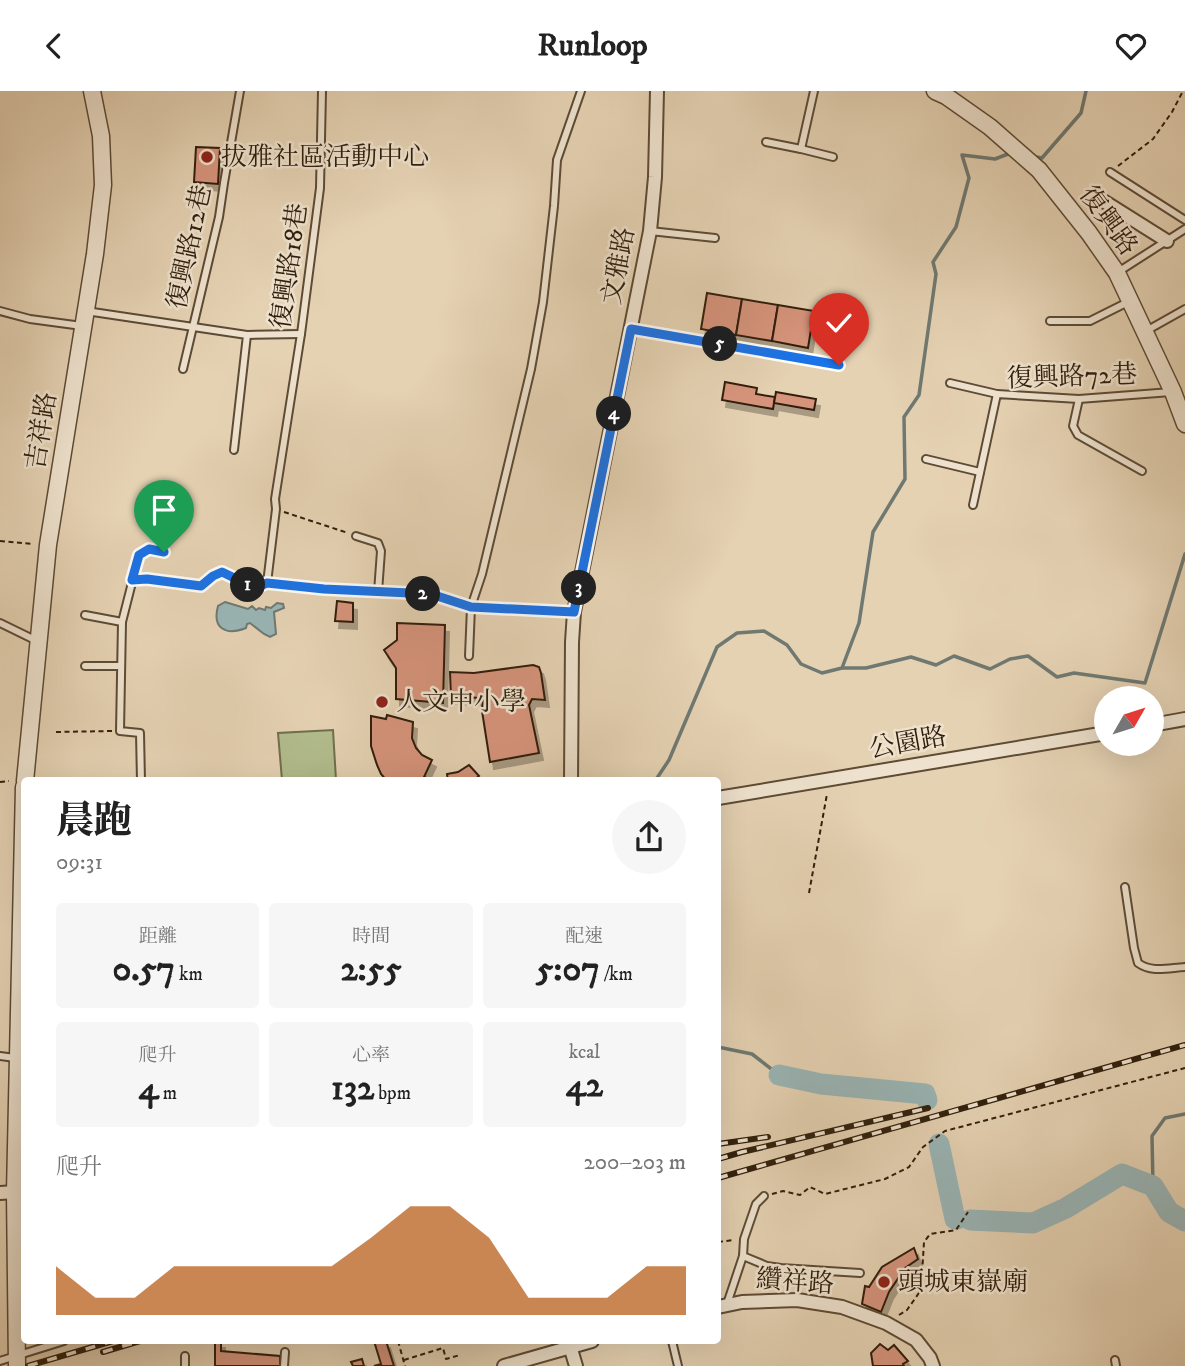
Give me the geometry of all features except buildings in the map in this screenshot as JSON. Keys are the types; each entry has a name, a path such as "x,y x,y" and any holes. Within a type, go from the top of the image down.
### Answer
{"street":[{"name":"吉祥路","path":"25,777 48,545 95,254 103,185 101,136 92,91"},
{"name":"文雅路","path":"571,777 574,612 650,231 655,177 657,91"},
{"name":"復興路","path":"935,91 990,127 1039,170 1089,233 1117,273 1173,392 1185,424"},
{"path":"1105,202 1167,241"},
{"path":"1164,723 1185,719"},
{"name":"公園路","path":"721,797 1094,735"},
{"path":"17,1361 20,1248 7,1193 18,1058 21,973"},
{"name":"纘祥路","path":"722,1305 763,1300 797,1300 842,1307 886,1323 916,1340 933,1366"},
{"path":"504,1366 548,1347 579,1344"},
{"path":"570,1346 576,1366"}],"lane":[{"name":"復興路12巷","path":"183,369 219,217 240,91"},
{"name":"復興路18巷","path":"267,583 275,499 301,334 320,188 322,91"},
{"path":"469,656 471,607 482,574 531,369 543,302 557,160 582,91"},
{"path":"801,149 814,91"},
{"path":"766,142 833,157"},
{"path":"1110,171 1185,220"},
{"path":"1117,273 1185,229"},
{"path":"650,231 715,238"},
{"path":"1050,320 1090,321 1130,301"},
{"path":"1144,331 1185,309"},
{"path":"0,311 30,319 85,319 193,327 247,335 301,334"},
{"path":"631,329 839,365"},
{"path":"234,450 247,335"},
{"path":"950,383 997,394"},
{"name":"復興路72巷","path":"973,505 997,394 1079,399 1173,392"},
{"path":"1079,399 1073,426 1078,435 1142,471"},
{"path":"926,459 980,472"},
{"path":"356,536 378,543 381,551 378,592 431,594 471,607 574,612"},
{"path":"141,777 140,733 120,731 122,622 139,555 149,549 164,552"},
{"path":"85,615 122,622"},
{"path":"0,623 38,642"},
{"path":"85,666 121,666"},
{"path":"1125,887 1138,963 1146,969 1185,967"},
{"path":"0,1056 18,1058"},
{"path":"722,1305 743,1256 744,1240 756,1203 764,1196"},
{"path":"743,1256 767,1266 860,1273"},
{"path":"0,1361 17,1361 57,1344"},
{"path":"674,1344 678,1366"},
{"path":"284,1366 285,1352"},
{"path":"185,1356 185,1366"}],"path":[{"path":"1110,171 1153,139 1183,91"},
{"path":"276,509 356,536"},
{"path":"0,541 48,545"},
{"path":"132,580 147,579 201,586 222,572 255,588 267,583 378,592"},
{"path":"55,731 120,731"},
{"path":"808,893 830,779"},
{"path":"764,1196 783,1191 800,1195 810,1187 825,1194 885,1179 909,1167 923,1147 946,1131 1185,1068"},
{"path":"886,1323 906,1310 921,1290 924,1242 930,1234 956,1230 968,1212"},
{"path":"721,1242 744,1240"},
{"path":"399,1344 405,1366"},
{"path":"404,1360 443,1348 446,1359 460,1355"}],"green space":[{"path":"333,730 336,777 282,777 278,733"}],"water":[{"path":"225,602 248,609 252,606 256,610 271,608 277,603 283,604 284,608 274,612 276,634 270,637 250,623 239,630 222,628 217,614 218,606"}],"waterway":[{"path":"1031,156 1042,158 1081,113 1086,91"},
{"path":"658,777 669,760 717,647 737,633 764,631 787,645 801,664 822,673 842,668 859,623 873,532 905,479 904,417 919,395 936,274 933,262 956,227 969,178 962,155 995,159 1013,155"},
{"path":"843,668 866,668 911,657 936,665 954,656 990,669 1010,659 1028,656 1057,677 1074,673 1145,683 1185,554"},
{"path":"721,1048 752,1054 779,1075"},
{"path":"779,1075 821,1084 925,1094 927,1100"},
{"path":"1153,1186 1152,1136 1165,1118 1185,1114"},
{"path":"939,1144 957,1219"},
{"path":"970,1220 1033,1223 1066,1208 1122,1174 1153,1186 1169,1212 1185,1221"}],"railway":[{"path":"721,1177 1185,1045"},
{"path":"721,1158 928,1108"},
{"path":"721,1144 768,1137"},
{"path":"28,1366 103,1344"},
{"path":"103,1352 130,1344"}],"place":[{"name":"拔雅社區活動中心","path":"207,157"},
{"name":"人文中小學","path":"382,702"},
{"name":"頭城東嶽廟","path":"884,1282"}],"route":[{"path":"164,552 149,549 139,555 132,580 147,579 201,586 222,572 255,588 267,583 324,589 431,594 471,607 574,612 631,329 839,365"}]}
